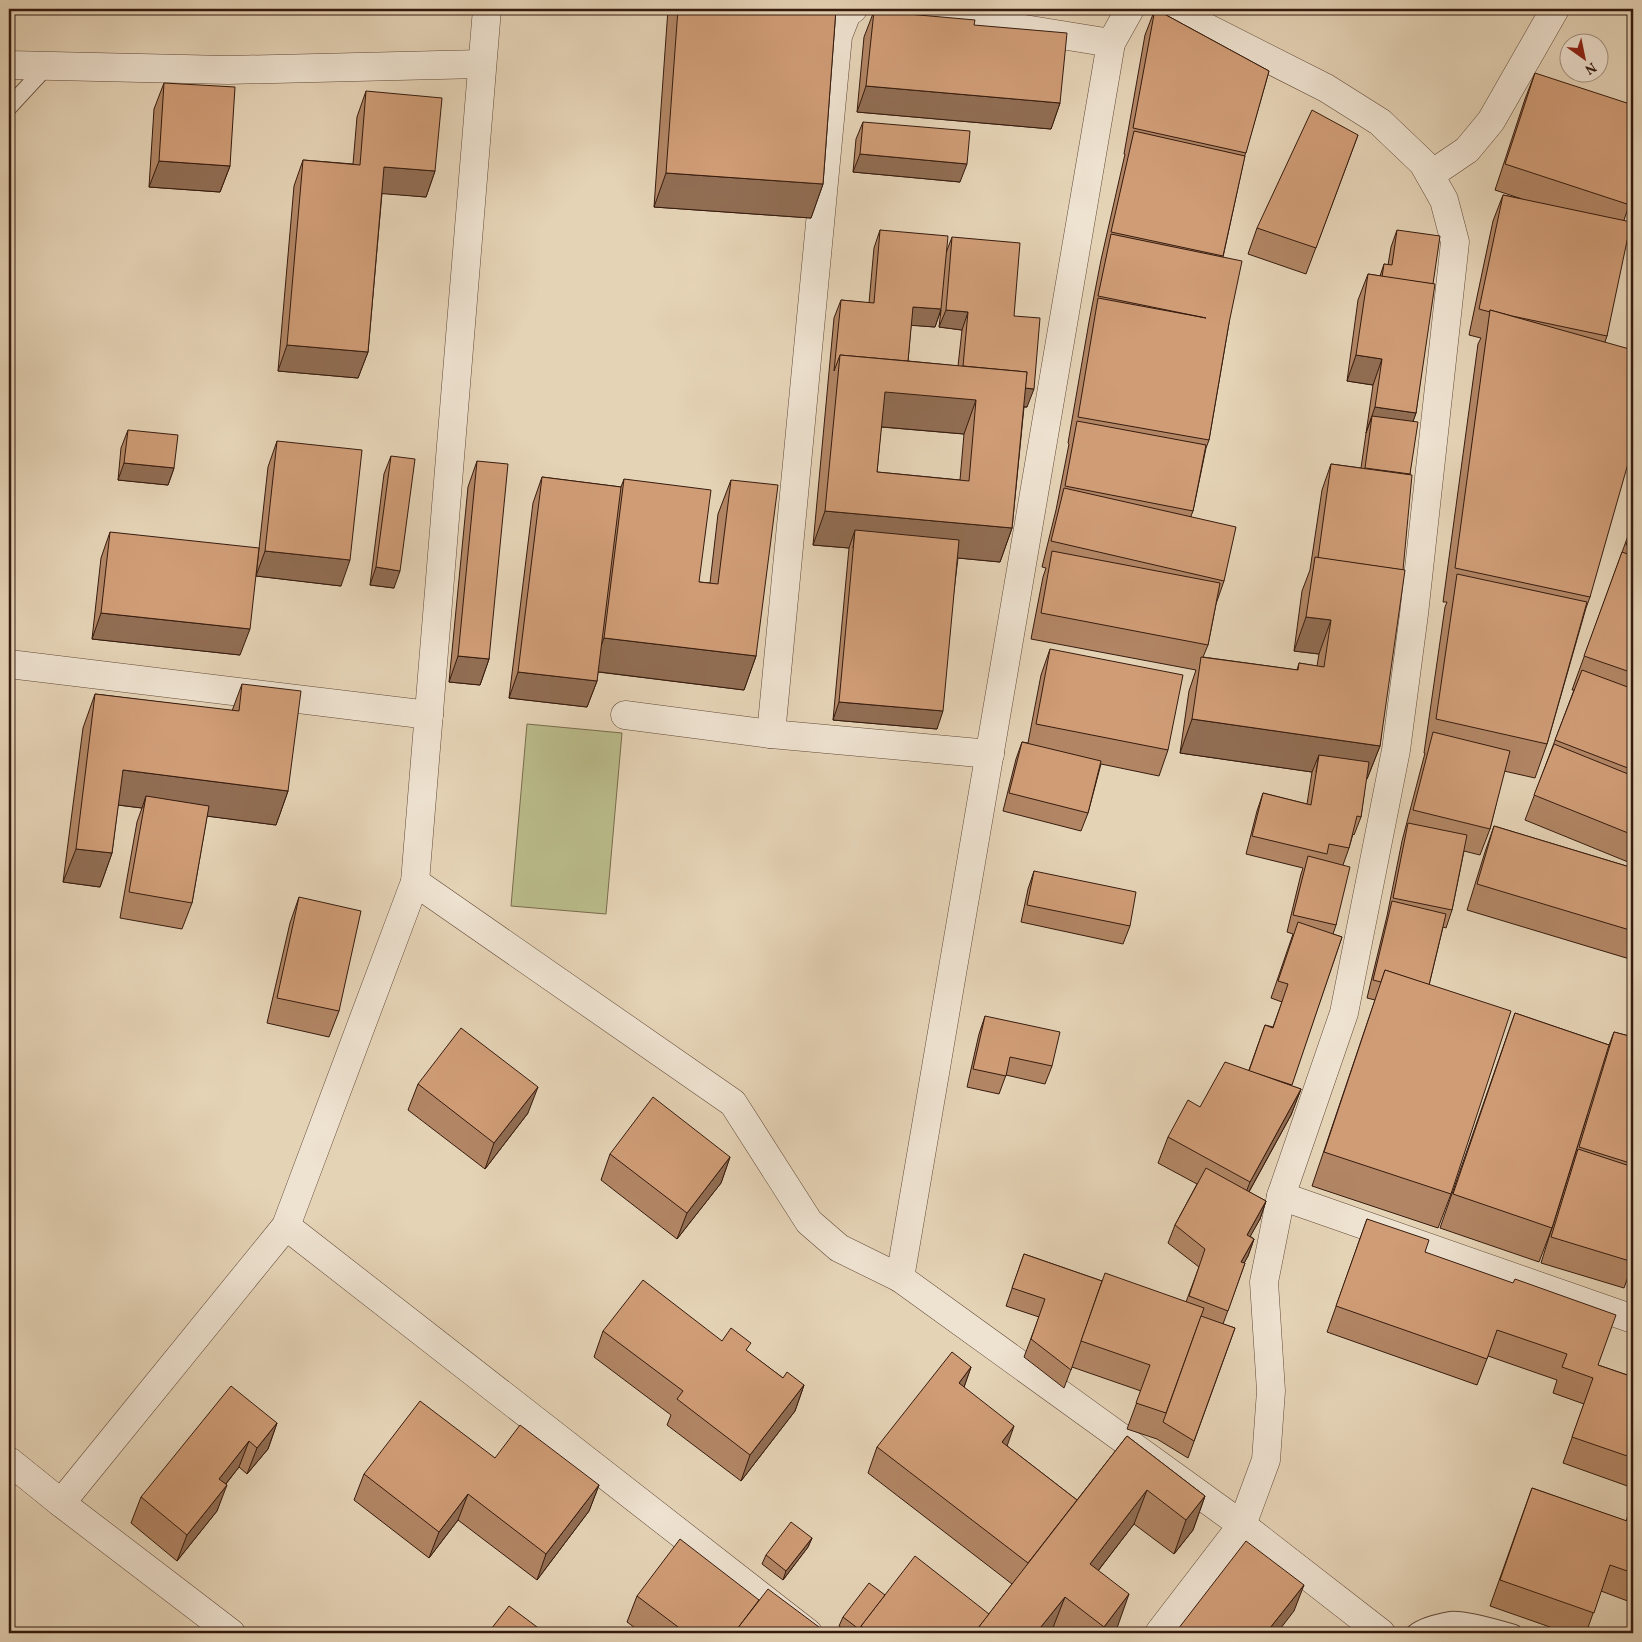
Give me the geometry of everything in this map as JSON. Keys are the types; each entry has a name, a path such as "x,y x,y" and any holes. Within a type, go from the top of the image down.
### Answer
{"street":[{"path":"61,1502 286,1226 415,882 487,9"},
{"path":"771,734 838,36 847,13 853,9"},
{"path":"901,9 1111,43"},
{"path":"900,1278 1111,43 1130,9"},
{"path":"1159,1633 1242,1525 1266,1460 1271,1391 1264,1282 1281,1196 1344,1014 1396,750 1414,614 1455,242 1444,200 1423,163 1380,122 1326,88 1170,9"},
{"path":"1430,175 1467,150 1492,121 1555,9"},
{"path":"9,66 228,70 482,64"},
{"path":"9,664 429,715"},
{"path":"625,715 771,734 990,754"},
{"path":"415,882 733,1103 809,1222 839,1248 900,1278 1242,1525 1381,1633"},
{"path":"1281,1196 1631,1312"},
{"path":"286,1226 808,1633"},
{"path":"9,1461 232,1633"}],"lane":[{"path":"9,107 48,66"},
{"path":"1414,1633 1420,1629 1453,1620 1494,1626 1514,1633"}],"green space":[{"path":"527,724 622,733 606,914 511,906"}],"building":[{"path":"678,9 836,9 823,184 666,173"},
{"path":"1155,9 1269,71 1246,153 1133,128"},
{"path":"874,11 975,20 974,25 1067,33 1060,103 866,86"},
{"path":"1535,73 1633,105 1633,194 1630,205 1505,164"},
{"path":"164,83 235,87 230,166 159,161"},
{"path":"366,91 442,98 435,171 384,167 368,352 287,345 303,160 360,165"},
{"path":"1312,110 1358,135 1316,248 1257,228"},
{"path":"863,122 970,131 967,164 860,154"},
{"path":"1134,131 1245,156 1223,256 1111,232"},
{"path":"1503,195 1631,222 1607,336 1479,309"},
{"path":"880,230 948,236 941,309 913,307 908,361 840,355 834,371 841,300 874,303"},
{"path":"1397,230 1440,236 1433,284 1382,277 1384,264 1392,265"},
{"path":"1111,234 1242,261 1229,323 1209,440 1078,417 1098,298 1206,318 1098,296"},
{"path":"952,237 1020,243 1014,316 1040,318 1034,389 1025,388 1027,372 963,366 968,312 946,310"},
{"path":"1368,274 1435,284 1416,413 1375,407 1382,359 1356,355"},
{"path":"1490,310 1633,350 1633,446 1590,597 1455,568"},
{"path":"840,355 1027,372 1012,528 825,511","holes":["885,392 976,400 969,481 877,472"]},
{"path":"1372,416 1418,422 1410,474 1365,468"},
{"path":"1077,421 1206,445 1193,511 1065,486"},
{"path":"128,430 178,435 174,468 124,463"},
{"path":"277,441 362,450 350,560 265,551"},
{"path":"391,456 415,459 400,571 376,567"},
{"path":"477,461 508,464 489,659 458,656"},
{"path":"1331,464 1412,475 1403,570 1318,558"},
{"path":"542,477 621,487 597,681 518,672"},
{"path":"624,479 711,490 699,582 718,584 731,480 778,485 756,656 604,638"},
{"path":"1064,488 1236,527 1224,581 1051,541"},
{"path":"1633,523 1633,547 1626,545"},
{"path":"855,530 959,540 943,711 839,702"},
{"path":"110,532 259,548 250,629 101,613"},
{"path":"1052,551 1220,583 1208,645 1041,613"},
{"path":"1622,552 1633,556 1633,673 1584,656"},
{"path":"1315,557 1405,570 1380,746 1192,719 1201,657 1298,670 1299,663 1324,667 1331,620 1306,617"},
{"path":"1457,574 1587,602 1547,744 1436,719"},
{"path":"1050,649 1183,675 1168,750 1036,724"},
{"path":"1582,670 1633,689 1633,770 1555,740"},
{"path":"242,684 301,691 288,791 123,770 112,853 76,849 95,694 239,711"},
{"path":"1433,732 1510,751 1490,829 1413,810"},
{"path":"1022,742 1101,761 1088,813 1009,793"},
{"path":"1554,744 1633,776 1633,835 1534,795"},
{"path":"1319,755 1369,762 1361,817 1357,816 1349,848 1329,844 1327,854 1252,836 1263,793 1311,805"},
{"path":"146,796 209,806 192,903 129,892"},
{"path":"1408,823 1467,835 1452,910 1393,898"},
{"path":"1494,826 1633,868 1633,931 1477,884"},
{"path":"1308,856 1350,867 1336,925 1293,915"},
{"path":"1034,871 1136,892 1130,926 1027,905"},
{"path":"299,897 361,911 339,1011 277,998"},
{"path":"1392,901 1446,914 1429,985 1385,970 1381,982 1373,980"},
{"path":"1298,922 1342,937 1292,1085 1249,1071 1265,1025 1273,1028 1288,984 1278,981"},
{"path":"1385,970 1511,1011 1451,1194 1324,1152"},
{"path":"1515,1013 1609,1045 1552,1228 1453,1194"},
{"path":"985,1016 1060,1032 1052,1066 1010,1057 1006,1076 973,1069"},
{"path":"461,1028 538,1087 494,1143 418,1084"},
{"path":"1614,1032 1633,1037 1633,1164 1579,1147"},
{"path":"1225,1062 1301,1089 1250,1182 1168,1137 1188,1100 1200,1107"},
{"path":"653,1097 730,1157 687,1213 610,1154"},
{"path":"1578,1149 1633,1167 1633,1262 1551,1237"},
{"path":"1206,1168 1266,1201 1247,1235 1254,1239 1241,1262 1245,1263 1228,1311 1189,1296 1205,1249 1175,1225"},
{"path":"1367,1219 1429,1240 1425,1252 1513,1283 1515,1279 1616,1315 1598,1365 1633,1377 1633,1458 1572,1437 1593,1378 1562,1367 1567,1354 1497,1330 1487,1359 1336,1306"},
{"path":"1024,1254 1102,1281 1071,1370 1031,1339 1045,1299 1012,1288"},
{"path":"1105,1273 1204,1308 1166,1413 1136,1403 1150,1365 1081,1341"},
{"path":"643,1280 722,1341 731,1328 751,1343 746,1350 783,1378 787,1372 804,1385 750,1455 677,1399 683,1391 603,1331"},
{"path":"1201,1316 1235,1328 1194,1441 1163,1422"},
{"path":"952,1352 971,1367 959,1383 1014,1426 1002,1442 1077,1500 1028,1563 877,1447"},
{"path":"231,1386 277,1423 257,1448 249,1441 219,1479 227,1485 187,1535 141,1497"},
{"path":"420,1401 495,1458 520,1425 599,1485 546,1554 468,1494 439,1532 364,1474"},
{"path":"1127,1436 1205,1496 1186,1520 1147,1490 1090,1564 1129,1594 1104,1627 1065,1597 1036,1633 974,1633"},
{"path":"1532,1488 1627,1521 1633,1503 1633,1573 1610,1565 1594,1613 1500,1580"},
{"path":"791,1522 812,1538 786,1571 766,1555"},
{"path":"680,1539 759,1600 734,1633 686,1633 637,1596"},
{"path":"1246,1541 1304,1585 1266,1633 1175,1633"},
{"path":"915,1556 989,1614 974,1633 871,1633 861,1626"},
{"path":"869,1583 885,1595 861,1626 860,1630 843,1617"},
{"path":"768,1589 827,1633 734,1633"},
{"path":"509,1606 545,1633 488,1633"}]}
